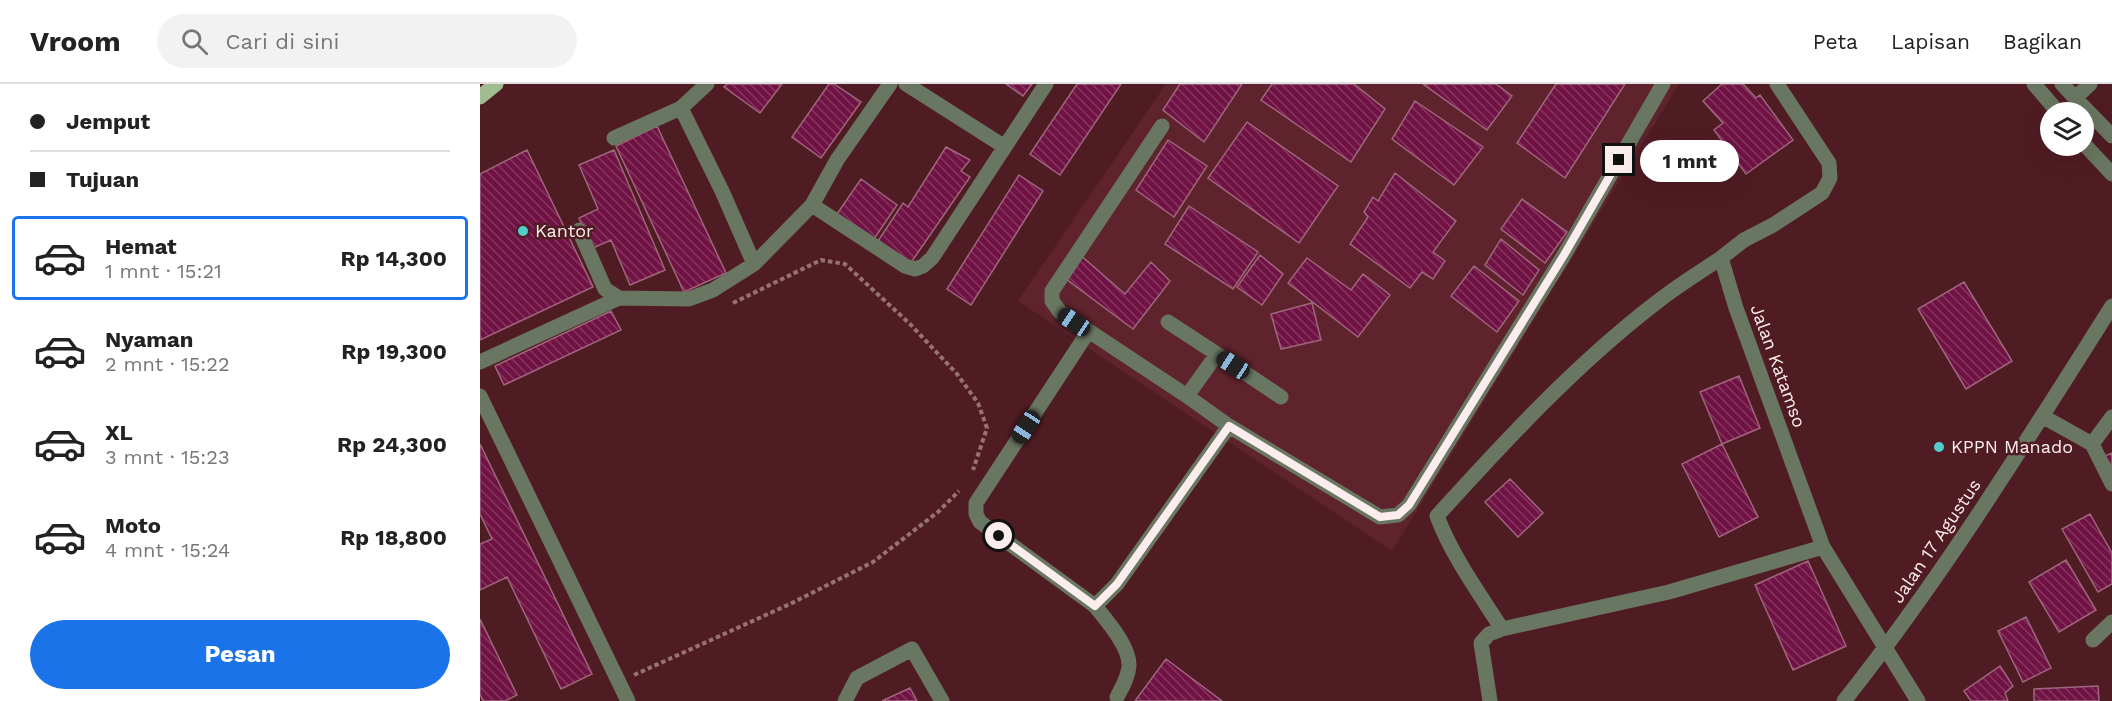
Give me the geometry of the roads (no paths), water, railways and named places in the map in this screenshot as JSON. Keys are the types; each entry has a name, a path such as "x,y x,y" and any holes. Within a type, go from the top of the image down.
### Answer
{"main road":[{"path":"480,97 496,84"}],"street":[{"path":"614,138 681,108 707,84"},
{"path":"480,362 619,298 689,299 713,290 754,264 812,205 837,160 890,84"},
{"path":"906,84 1005,147"},
{"path":"812,205 905,266 915,269 923,266 932,258 1046,84"},
{"path":"1162,126 1052,291 1052,301 1060,312 1088,332 1229,426 1380,517 1398,515 1409,505 1564,255 1663,84"},
{"path":"1502,629 1453,551 1437,516 1509,435 1578,370 1658,301 1744,240 1773,225 1822,193 1830,178 1829,163 1777,84"},
{"path":"2034,84 2049,102"},
{"path":"2062,84 2112,136"},
{"path":"2075,98 2090,84"},
{"path":"681,108 722,190 754,264"},
{"path":"2094,155 2112,174"},
{"path":"579,230 605,289 619,298"},
{"name":"Jalan Katamso","path":"1721,258 1736,308 1823,547 1918,701"},
{"name":"Jalan 17 Agustus","path":"1844,701 1885,650 1921,599 2112,306"},
{"path":"1168,322 1281,397"},
{"path":"1088,332 976,503 976,514 980,522 1095,606 1119,637 1129,663 1127,676 1117,697"},
{"path":"1187,396 1217,354"},
{"path":"480,396 628,701"},
{"path":"2042,416 2092,444 2112,484"},
{"path":"2092,444 2112,417"},
{"path":"1095,606 1117,584 1229,426"},
{"path":"1490,701 1481,644 1489,634 1502,629 1669,592 1823,547"},
{"path":"2093,640 2112,622"},
{"path":"845,701 856,678 912,649 942,701"}],"place":[{"name":"Kantor","path":"523,231"},
{"name":"KPPN Manado","path":"1939,447"}]}
